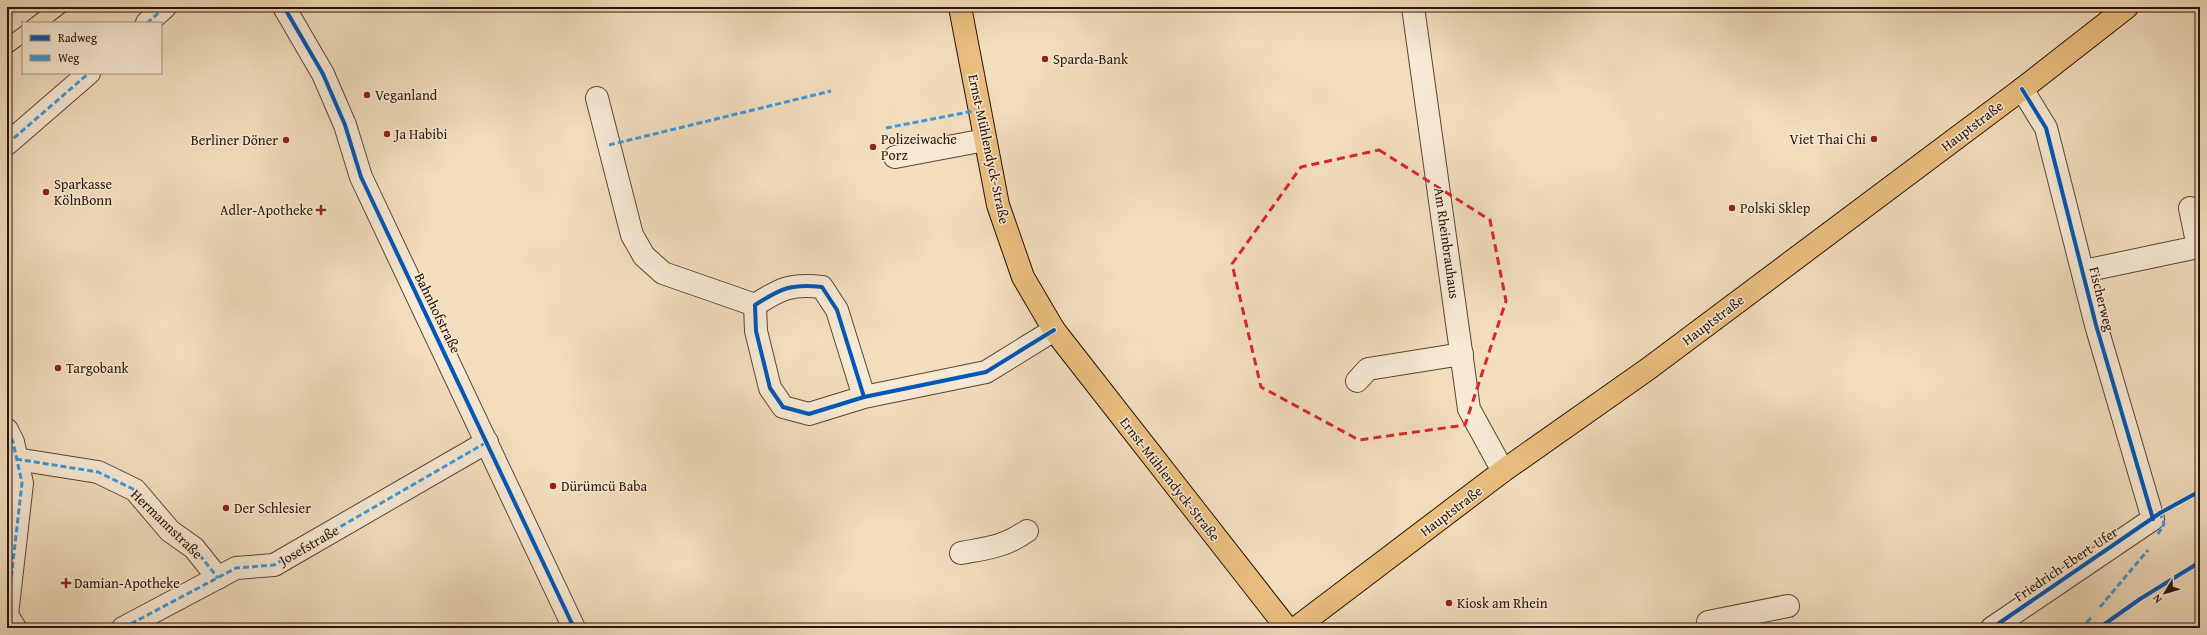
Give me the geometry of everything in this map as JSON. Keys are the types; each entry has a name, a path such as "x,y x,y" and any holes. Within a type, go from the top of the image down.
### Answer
{"main road":[{"name":"Ernst-Mühlendyck-Straße","path":"960,7 998,205 1023,277 1054,330 1287,628"},
{"name":"Hauptstraße","path":"1296,628 1504,471 1648,370 2022,89 2127,7"}],"street":[{"path":"148,22 165,7"},
{"name":"Bahnhofstraße","path":"284,7 323,74 345,125 361,177 574,628"},
{"name":"Am Rheinbrauhaus","path":"1413,7 1469,409 1504,471"},
{"path":"7,144 88,74"},
{"name":"Fischerweg","path":"2022,89 2046,128 2084,271 2096,325 2153,519"},
{"path":"597,98 632,235 644,256 663,273 754,305"},
{"path":"895,157 985,140"},
{"path":"2084,271 2198,246 2190,208"},
{"path":"754,305 775,292 801,284 822,287 837,310 864,397"},
{"path":"754,305 756,331 770,388 783,407 808,414 864,397 986,372 1054,330"},
{"path":"1357,381 1368,369 1462,354"},
{"path":"7,430 13,442 22,488 7,615 15,628"},
{"name":"Josefstraße","path":"123,628 236,568 274,565 487,442"},
{"name":"Hermannstraße","path":"16,459 98,472 135,490 170,531 194,548 218,578"},
{"name":"Friedrich-Ebert-Ufer","path":"1992,628 2153,519"},
{"path":"961,553 1001,546 1027,531"},
{"path":"1709,628 1708,622 1788,606"}],"highlighted area":[{"path":"1379,150 1490,220 1506,301 1465,425 1359,440 1261,387 1232,264 1301,167"}],"tram line":[{"path":"26,22 46,7"},
{"path":"52,22 72,7"},
{"path":"7,37 22,26"},
{"path":"7,56 22,45"}],"marked path":[{"path":"148,22 165,7"},
{"path":"7,144 88,74"},
{"path":"609,145 831,91"},
{"path":"886,128 979,110"},
{"path":"7,430 13,442 22,483 7,615 15,628"},
{"path":"123,628 236,568 274,565 487,442"},
{"path":"16,459 98,472 135,490 170,531 194,548 218,578"},
{"path":"2158,534 2164,524 2160,513"},
{"path":"2100,607 2148,550"},
{"path":"2091,618 2087,622 2093,628"}],"cycle path":[{"path":"284,7 323,74 345,125 361,177 574,628"},
{"path":"2022,89 2046,128 2096,325 2153,519"},
{"path":"864,397 837,310 822,287 802,286 786,288 755,305 756,331 770,388 783,407 809,414 864,397 986,372 1054,330"},
{"path":"1992,628 2160,513 2200,491"},
{"path":"2099,628 2140,599 2200,562"}],"place":[{"name":"Sparda-Bank","path":"1045,59"},
{"name":"Veganland","path":"367,95"},
{"name":"Ja Habibi","path":"387,134"},
{"name":"Viet Thai Chi","path":"1874,139"},
{"name":"Berliner Döner","path":"286,140"},
{"name":"Polizeiwache Porz","path":"873,147"},
{"name":"Sparkasse KölnBonn","path":"46,192"},
{"name":"Polski Sklep","path":"1732,208"},
{"name":"Adler-Apotheke","path":"321,210"},
{"name":"Targobank","path":"58,368"},
{"name":"Dürümcü Baba","path":"553,486"},
{"name":"Der Schlesier","path":"226,508"},
{"name":"Damian-Apotheke","path":"66,583"},
{"name":"Kiosk am Rhein","path":"1449,603"}]}
